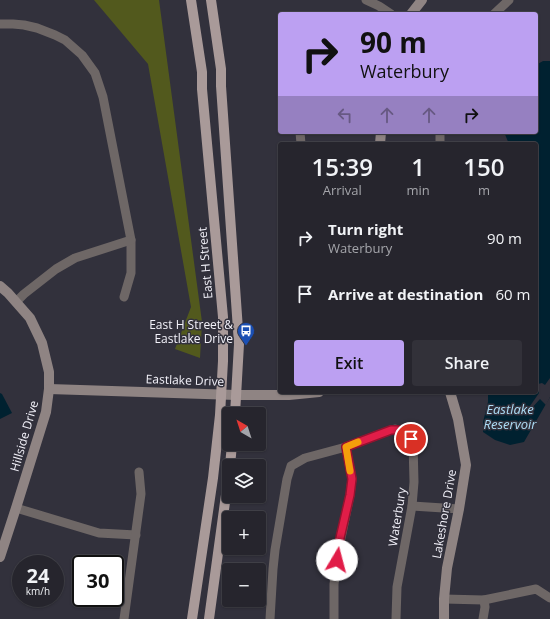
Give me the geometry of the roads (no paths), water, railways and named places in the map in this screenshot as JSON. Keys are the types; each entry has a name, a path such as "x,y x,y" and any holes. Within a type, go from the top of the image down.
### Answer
{"main road":[{"name":"East H Street","path":"191,0 202,72 202,89 223,317 223,361 220,415 213,478 192,619"},
{"path":"211,0 221,69 239,344 235,407"},
{"path":"209,619 225,503"}],"street":[{"path":"366,0 388,12"},
{"path":"413,12 422,0"},
{"path":"496,12 509,0"},
{"path":"0,24 24,25 45,30 65,40 89,63 95,73 103,97 131,240 131,273 124,297"},
{"path":"16,302 56,269 75,258 131,240"},
{"name":"Hillside Drive","path":"0,286 30,318 42,343 49,372 46,412 0,557"},
{"name":"Eastlake Drive","path":"49,388 236,395 299,394"},
{"name":"Lakeshore Drive","path":"444,619 447,568 466,465 458,419 451,394"},
{"name":"Waterbury","path":"270,619 275,550 287,479 291,466 305,458 346,447 391,430 400,430 408,435 413,443 414,482 412,506 397,587 396,619"},
{"path":"334,619 334,584 340,538 350,495 352,479 346,447"},
{"path":"124,619 141,494 139,472"},
{"path":"412,506 459,509"},
{"path":"16,508 99,533 136,535"},
{"path":"444,599 484,600 536,589 550,598"},
{"path":"483,619 485,608 484,600"}],"water":[{"name":"Eastlake Reservoir","path":"543,61 550,61 550,397 524,442 510,445 495,440 483,432 483,422 488,402 488,394 538,394 538,142 508,142 505,134 538,134 538,64"},
{"path":"0,393 2,394 12,413 0,419"}],"place":[{"name":"East H Street & Eastlake Drive","path":"246,346"}]}
